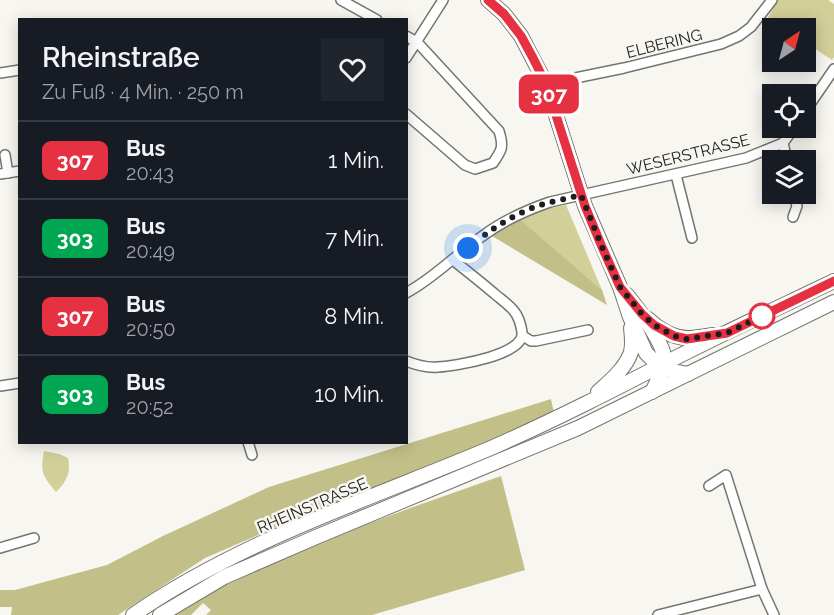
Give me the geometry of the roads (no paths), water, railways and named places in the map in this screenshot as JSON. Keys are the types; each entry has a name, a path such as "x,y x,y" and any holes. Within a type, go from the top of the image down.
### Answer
{"street":[{"path":"341,0 373,18"},
{"path":"408,55 443,0"},
{"path":"488,0 504,14 521,36 546,84 581,195 620,287 636,316 646,353 654,361 673,371 688,374"},
{"name":"ELBERING","path":"546,84 721,44 752,27 772,0"},
{"path":"408,37 417,42 499,131 503,142 502,151 493,164 475,169 465,165 408,116"},
{"path":"816,96 834,69"},
{"path":"0,73 18,70"},
{"path":"785,150 783,143 787,138"},
{"name":"WESERSTRASSE","path":"408,292 421,285 484,235 524,211 550,202 746,158 783,143"},
{"path":"4,155 4,173"},
{"path":"676,175 692,238"},
{"path":"793,217 796,204"},
{"path":"453,260 514,312 523,336 531,341 588,330"},
{"name":"RHEINSTRASSE","path":"133,615 216,564 309,522 491,448 563,416 834,281"},
{"name":"RHEINSTRASSE","path":"160,615 224,577 558,437 834,302"},
{"path":"636,316 665,332 687,339 727,333"},
{"path":"586,404 619,372 627,360 631,351 636,316"},
{"path":"408,362 437,368 490,358 518,343 523,336"},
{"path":"652,393 659,379 662,365"},
{"path":"0,386 18,383"},
{"path":"249,444 252,455"},
{"path":"709,486 726,475 762,589 774,615"},
{"path":"0,548 34,538"},
{"path":"658,615 762,589"}]}
